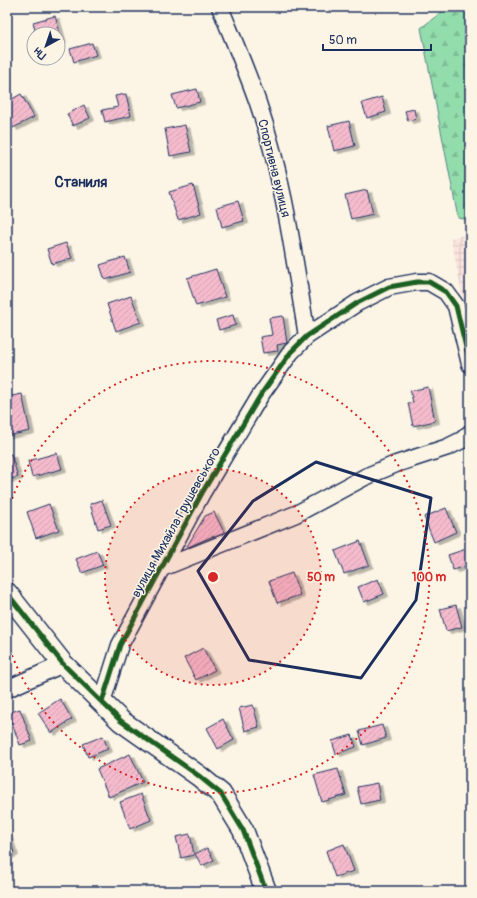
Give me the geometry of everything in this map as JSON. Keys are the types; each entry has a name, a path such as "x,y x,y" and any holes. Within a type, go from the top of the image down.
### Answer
{"street":[{"name":"Спортивна вулиця","path":"220,7 258,104 273,155 286,210 307,336"},
{"name":"вулиця Михайла Грушевського","path":"102,702 120,645 202,493 260,396 291,352 307,336 357,302 389,287 417,282 429,282 446,292 456,306 470,364"},
{"name":"вулиця Михайла Грушевського","path":"162,568 296,514 365,477 396,464 448,447 462,440 470,433"},
{"path":"7,593 63,664 121,721 199,776 221,794 243,830 266,891"},
{"path":"7,689 63,664"}],"highlighted area":[{"path":"316,462 431,498 416,600 361,678 249,660 198,571 253,501"}],"shaded area":[{"path":"470,234 470,334 451,238"}],"green space":[{"path":"448,7 470,7 470,220 458,218 421,28"}],"building":[{"path":"55,16 58,26 34,26 33,22"},
{"path":"92,43 96,55 74,62 70,49"},
{"path":"197,89 200,102 176,108 172,95"},
{"path":"21,94 34,117 13,128 7,117 7,102"},
{"path":"126,94 131,116 105,122 102,110 118,107 115,96"},
{"path":"382,97 386,112 367,118 362,103"},
{"path":"84,105 90,118 73,126 67,114"},
{"path":"414,109 416,119 408,121 405,111"},
{"path":"349,121 355,146 334,151 328,126"},
{"path":"185,125 191,152 170,156 165,129"},
{"path":"193,185 201,213 178,220 169,192"},
{"path":"367,190 373,214 351,219 345,195"},
{"path":"238,201 244,221 222,227 217,207"},
{"path":"66,243 72,258 52,264 47,249"},
{"path":"125,257 130,272 105,280 100,265"},
{"path":"216,269 225,297 196,306 187,278"},
{"path":"131,296 141,322 116,331 107,304"},
{"path":"233,315 236,325 219,330 216,320"},
{"path":"283,316 287,343 277,345 278,351 263,353 260,337 272,335 269,318"},
{"path":"428,387 435,421 413,426 408,403 413,402 410,391"},
{"path":"22,394 30,431 7,436 7,397"},
{"path":"57,453 62,469 32,477 28,461"},
{"path":"11,454 18,477 7,480 7,455"},
{"path":"102,500 111,525 98,529 90,504"},
{"path":"49,504 59,530 36,538 27,512"},
{"path":"446,508 456,532 434,542 424,517"},
{"path":"214,512 225,534 215,540 213,536 186,548 205,516"},
{"path":"360,541 369,565 344,574 335,551"},
{"path":"469,548 470,565 453,570 448,555"},
{"path":"97,551 103,565 82,573 76,559"},
{"path":"292,573 300,595 277,603 269,581"},
{"path":"378,579 384,594 364,602 358,587"},
{"path":"456,605 462,627 446,631 440,609"},
{"path":"203,648 215,670 196,680 184,658"},
{"path":"60,699 72,719 51,733 38,713"},
{"path":"253,705 259,727 245,731 239,708"},
{"path":"20,709 32,741 20,745 8,713"},
{"path":"223,719 234,740 218,749 207,728"},
{"path":"382,725 386,738 363,745 359,731"},
{"path":"352,735 356,747 336,754 332,741"},
{"path":"103,736 108,749 88,757 83,744"},
{"path":"130,754 143,782 109,797 97,769"},
{"path":"338,769 346,795 322,802 314,775"},
{"path":"377,783 380,800 361,804 357,787"},
{"path":"141,794 151,820 130,829 120,802"},
{"path":"7,833 14,853 7,856"},
{"path":"190,834 194,855 181,858 176,837"},
{"path":"344,844 354,871 335,877 326,851"},
{"path":"207,848 214,860 202,866 195,854"}],"cycle path":[{"path":"102,702 120,645 202,493 260,396 291,352 307,336 357,303 389,287 417,282 429,282 446,292 456,306 470,364"},
{"path":"7,593 63,664 121,721 199,776 221,794 243,830 266,891"}],"district":[{"name":"Станиля","path":"81,182"}]}
